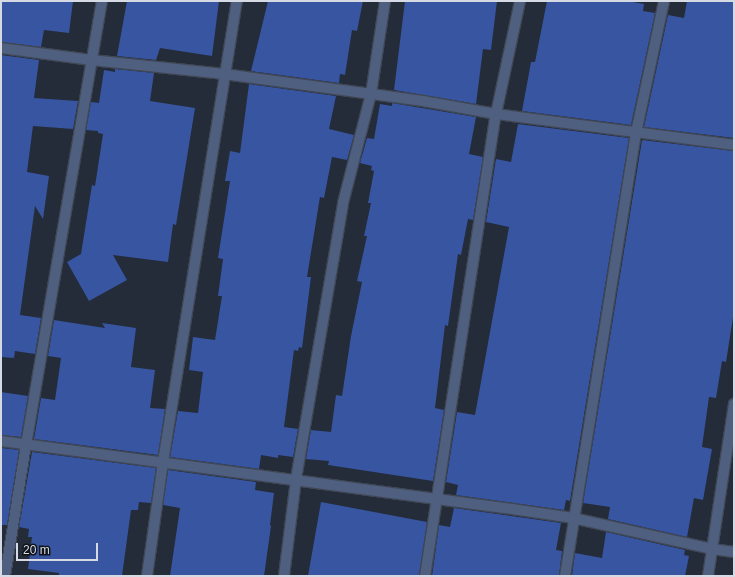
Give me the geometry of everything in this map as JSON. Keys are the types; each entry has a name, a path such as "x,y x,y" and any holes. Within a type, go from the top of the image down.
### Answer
{"street":[{"path":"6,576 26,445 102,1"},
{"path":"147,576 163,462 224,74 237,1"},
{"path":"284,576 296,479 343,203 371,94 385,1"},
{"path":"425,576 496,114 520,1"},
{"path":"565,576 573,518 636,133 664,1"},
{"path":"1,48 91,60 224,74 423,101 496,114 734,145"},
{"path":"708,576 734,404"},
{"path":"1,441 296,479 573,518 712,549 734,552"}],"building":[{"path":"1,1 73,1 69,33 44,30 41,47 1,42"},
{"path":"127,1 219,1 212,56 160,48 156,60 117,56"},
{"path":"268,1 363,1 357,31 352,30 345,75 340,74 339,83 251,71"},
{"path":"405,1 497,1 491,50 483,49 476,104 394,90"},
{"path":"547,1 627,1 644,4 643,11 655,13 631,125 522,111 531,62 535,62"},
{"path":"687,1 734,1 734,138 644,127 668,15 684,18"},
{"path":"1,55 39,60 34,98 78,101 73,129 33,126 27,172 49,176 43,219 35,206 20,315 41,318 35,354 15,351 14,358 1,357"},
{"path":"115,69 154,73 150,101 195,108 176,225 173,224 168,262 113,255 127,280 89,301 67,262 81,254 92,185 95,186 103,134 98,133 98,131 86,130 91,102 99,103 104,70 115,72"},
{"path":"249,84 336,96 329,129 354,135 347,160 332,157 324,198 320,197 307,277 311,277 302,348 299,347 298,351 294,350 284,427 298,429 293,457 278,455 278,458 261,455 259,469 170,457 178,411 198,413 203,372 189,370 193,337 215,340 222,296 218,296 223,259 218,258 230,181 225,181 230,151 240,153"},
{"path":"392,103 476,117 469,154 483,157 473,220 468,219 461,255 458,254 448,326 445,325 435,408 444,410 433,481 328,465 329,461 306,459 311,430 331,432 336,395 342,396 351,336 362,282 357,281 367,236 364,236 371,203 368,203 374,171 371,170 372,166 360,163 367,138 374,139 380,104 392,106"},
{"path":"518,124 629,138 570,501 566,500 564,510 456,495 458,485 446,482 457,412 475,415 509,227 486,222 496,159 511,162"},
{"path":"642,140 734,151 734,311 726,362 722,361 716,398 709,397 702,447 712,449 703,500 694,498 687,537 608,519 610,507 583,503"},
{"path":"54,320 105,328 102,323 136,328 131,367 155,370 150,408 165,409 158,455 34,439 41,398 55,400 61,358 48,356"},
{"path":"1,392 28,396 21,437 1,435"},
{"path":"1,448 19,450 7,525 1,525"},
{"path":"32,452 156,468 151,503 139,502 138,510 131,510 122,576 59,576 59,573 28,569 32,537 28,537 29,529 19,527"},
{"path":"168,470 256,482 255,490 274,493 264,576 170,576 180,508 163,505"},
{"path":"321,502 427,522 419,576 308,576"},
{"path":"454,508 561,523 556,550 562,551 559,576 432,576 439,525 450,527"},
{"path":"606,532 685,550 684,555 689,556 685,576 572,576 575,553 602,558"}]}
